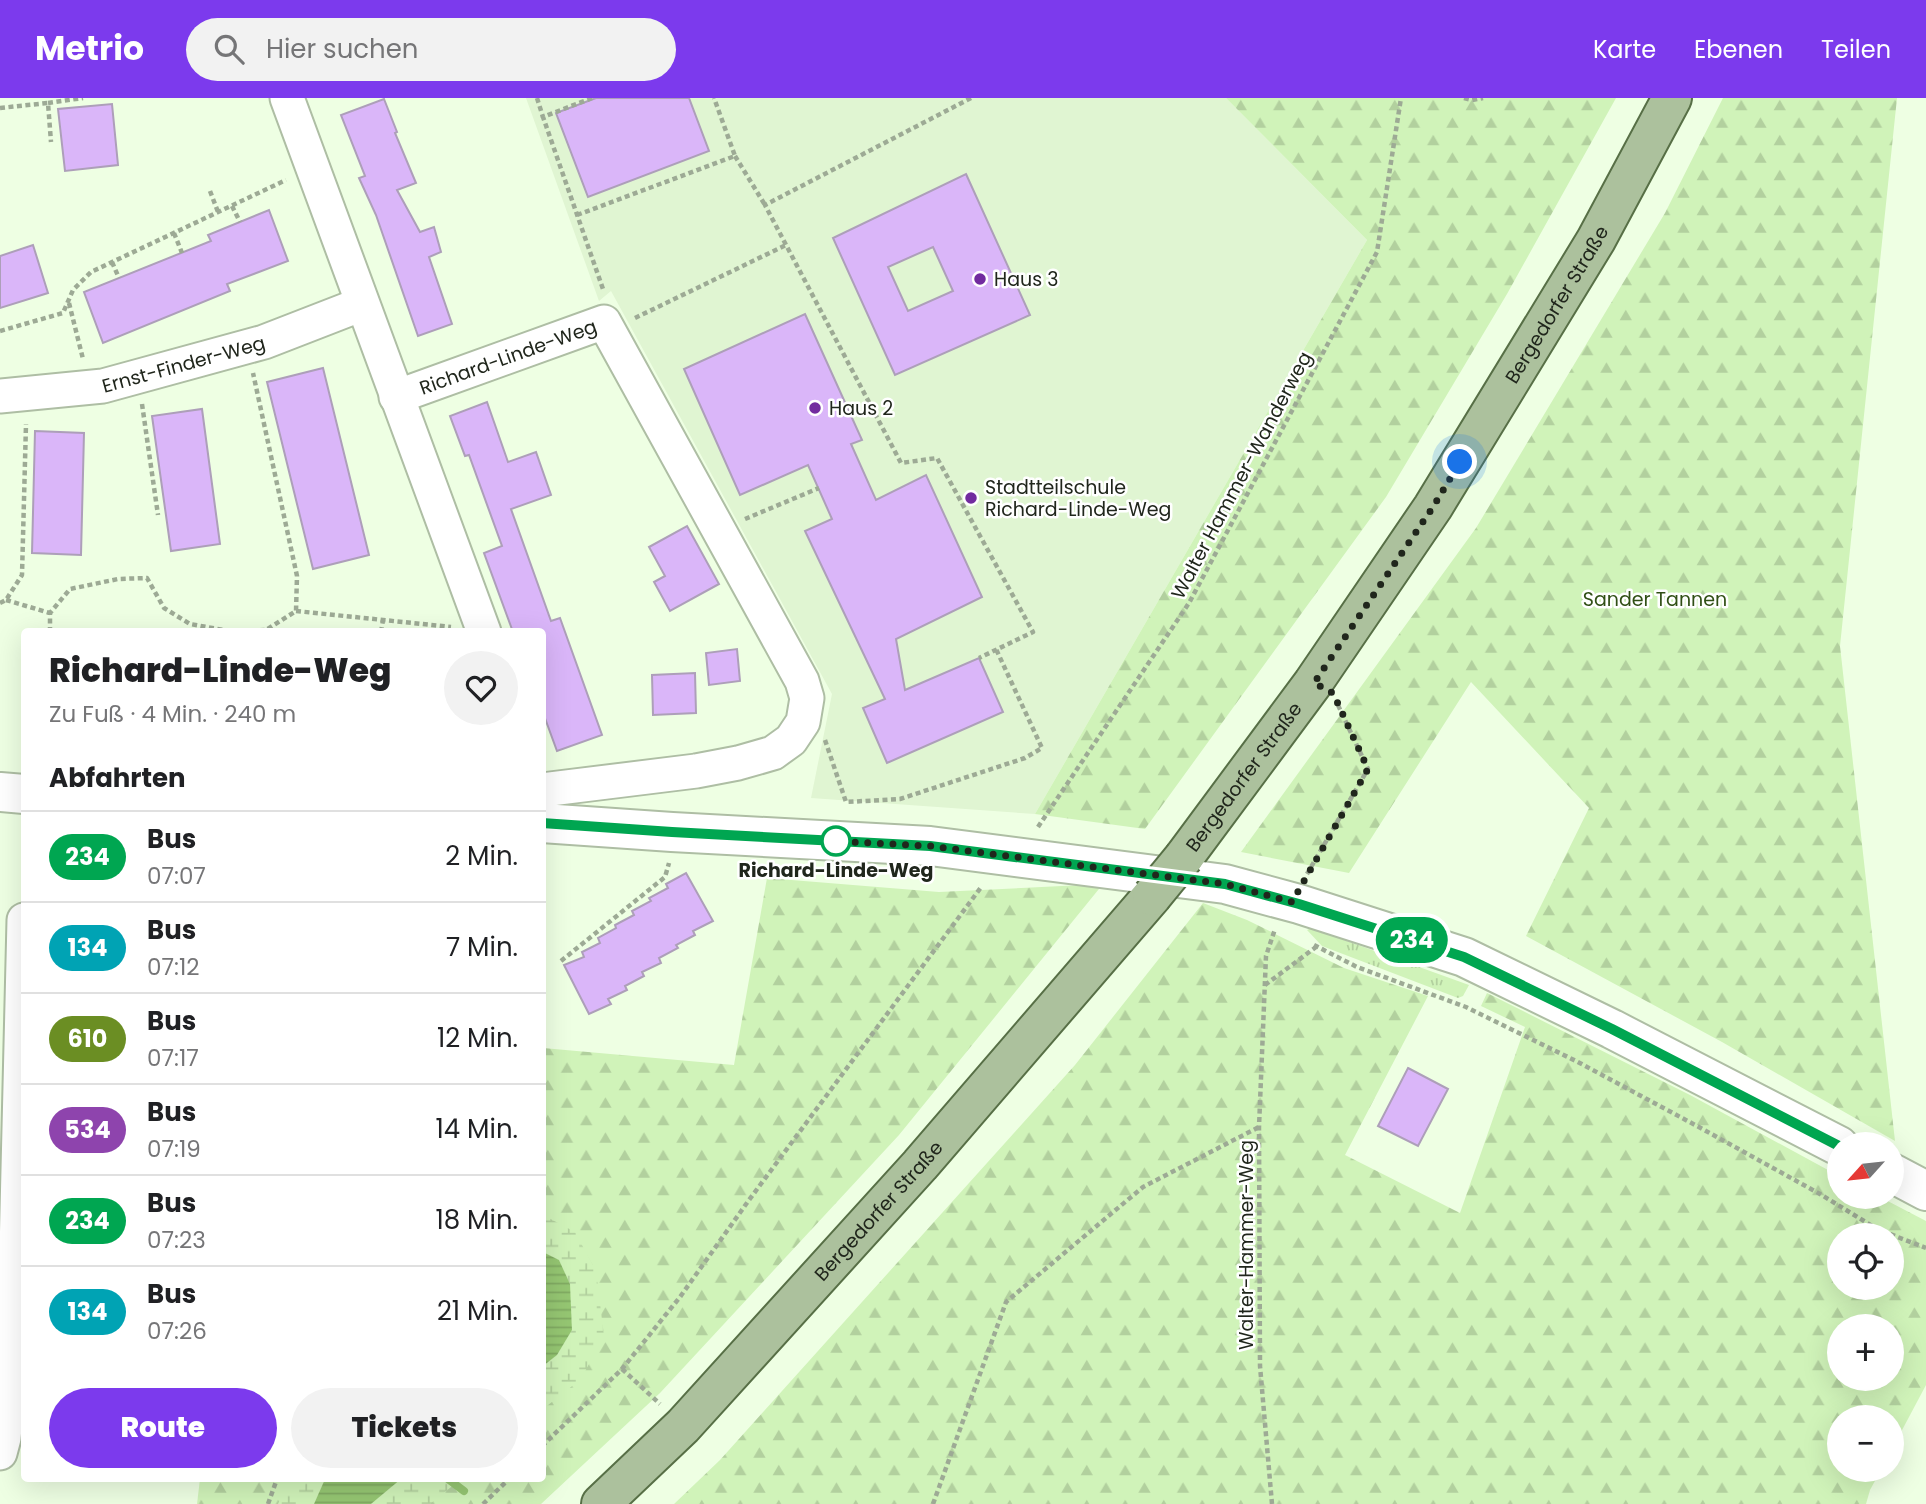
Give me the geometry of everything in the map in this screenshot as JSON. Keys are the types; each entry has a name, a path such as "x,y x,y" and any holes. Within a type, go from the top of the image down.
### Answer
{"main road":[{"name":"Bergedorfer Straße","path":"601,1504 683,1426 920,1165 1167,876 1314,683 1440,495 1596,240 1672,98"}],"street":[{"name":"Richard-Linde-Weg","path":"287,98 482,628"},
{"name":"Ernst-Finder-Weg","path":"13,395 103,386 247,346 362,304"},
{"name":"Richard-Linde-Weg","path":"396,397 604,322 802,681 807,709"},
{"path":"546,790 696,771 761,757 773,753 791,740 803,722 807,709"},
{"path":"0,792 21,794"},
{"path":"546,823 930,846 1297,892 1464,957 1612,1029 1827,1140"},
{"path":"0,1453 4,1438 14,1336 21,1045"},
{"path":"1904,1179 1926,1191"}],"path":[{"path":"0,108 83,98"},
{"path":"537,98 608,302"},
{"path":"543,117 592,98"},
{"path":"714,98 734,156 765,205 901,463 937,458 1033,632 979,658"},
{"path":"765,205 971,98"},
{"name":"Walter Hammer-Wanderweg","path":"1033,835 1189,603 1377,252 1401,98"},
{"path":"1464,98 1483,98"},
{"path":"48,103 51,142"},
{"path":"577,215 734,156"},
{"path":"0,331 63,313 73,290 91,271 313,168"},
{"path":"210,191 218,212"},
{"path":"232,206 240,222"},
{"path":"174,233 182,253"},
{"path":"628,321 786,245"},
{"path":"112,262 119,278"},
{"path":"68,301 90,387"},
{"path":"247,346 297,576 296,611"},
{"path":"138,376 158,515"},
{"path":"0,603 6,600 22,575 13,395"},
{"path":"720,532 818,488"},
{"path":"50,628 50,612 70,589 118,579 148,578 164,608 190,624 212,628"},
{"path":"6,600 50,612"},
{"path":"269,628 296,611 456,628"},
{"path":"382,628 383,620"},
{"path":"807,709 821,730 846,802 900,799 1025,758 1042,748 996,649"},
{"name":"Walter-Hammer-Weg","path":"1272,1504 1260,1366 1259,1127 1266,956 1274,930 1283,919 1368,769 1333,693 1314,683"},
{"path":"561,961 664,877 670,858"},
{"path":"546,1442 622,1369 680,1297 978,890"},
{"path":"1308,939 1316,947 1357,967 1466,1007 1576,1061 1710,1132 1877,1229 1926,1248"},
{"path":"1265,985 1316,947"},
{"path":"933,1504 1006,1302 1143,1187 1259,1127"},
{"path":"622,1369 683,1426"},
{"path":"268,1504 275,1482"},
{"path":"483,1504 506,1482"}],"shaded area":[{"name":"Stadtteilschule Richard-Linde-Weg","path":"526,98 1226,98 1367,240 1035,814 811,798 832,694 611,291 599,301"},
{"path":"546,1254 559,1260 570,1284 572,1330 557,1355 546,1364"},
{"path":"324,1482 397,1482 371,1504 314,1504"}],"green space":[{"path":"1226,98 1616,98 1507,294 1386,497 1145,829 1035,814 1367,240"},
{"name":"Sander Tannen","path":"1723,98 1897,98 1840,646 1894,1132 1879,1132 1722,1042 1526,936 1589,808 1471,682 1349,873 1241,852 1476,528 1665,213"},
{"path":"767,878 939,892 1103,884 899,1135 660,1393 541,1504 371,1504 397,1482 546,1482 546,1364 557,1355 572,1330 570,1284 559,1260 546,1254 546,1048 734,1065"},
{"path":"1203,903 1247,920 1344,968 1428,996 1345,1155 1460,1213 1525,1027 1481,1006 1487,993 1690,1095 1827,1169 1827,1209 1903,1209 1926,1221 1926,1385 1904,1426 1904,1405 1827,1405 1827,1482 1874,1482 1866,1504 674,1504 720,1460 1075,1065"},
{"path":"1311,928 1469,985 1463,996 1458,998 1322,946 1307,930"},
{"path":"546,1217 575,1232 596,1271 604,1336 581,1379 546,1407 546,1364 557,1355 572,1330 570,1284 559,1260 546,1254"},
{"path":"200,1482 324,1482 314,1504 197,1504"},
{"path":"288,1482 324,1482 314,1504 278,1504"},
{"path":"397,1482 457,1482 430,1504 371,1504"}],"building":[{"path":"596,98 689,98 709,151 588,197 556,113"},
{"path":"384,99 416,183 397,190 420,232 434,227 441,252 429,257 452,324 418,336 376,215 359,178 365,176 341,115"},
{"path":"112,104 118,165 65,171 58,109"},
{"name":"Haus 3","path":"966,174 1030,315 895,375 833,238","holes":["933,247 953,291 908,311 888,267"]},
{"path":"269,210 288,261 227,284 230,291 103,343 84,292 211,241 208,235"},
{"path":"33,245 48,293 0,308 0,256"},
{"path":"805,314 862,440 851,444 876,500 926,475 982,597 896,639 905,690 979,658 1003,712 887,763 863,708 885,699 805,531 832,519 808,465 740,495 684,369"},
{"path":"323,368 369,555 313,569 267,382"},
{"path":"487,402 508,462 536,452 551,495 511,509 551,621 560,618 602,735 557,751 546,721 546,628 512,628 484,553 502,546 469,455 465,456 450,416"},
{"path":"202,409 220,544 171,551 152,416"},
{"path":"35,431 84,433 81,555 32,553"},
{"path":"687,526 719,584 670,611 654,582 665,576 649,547"},
{"path":"737,649 740,681 709,685 706,653"},
{"path":"695,673 696,713 653,715 652,675"},
{"path":"686,873 713,921 693,931 695,935 659,958 661,963 642,972 644,976 625,986 627,990 608,999 611,1004 589,1014 564,965 584,957 582,952 600,943 598,938 634,915 632,911 651,901 649,898 668,888 666,884"},
{"path":"1408,1068 1448,1089 1418,1146 1378,1126"}],"waterway":[{"path":"452,1482 464,1491"}],"bus line":[{"name":"234","path":"546,823 930,846 1225,884 1299,904 1464,957 1612,1029 1827,1140"}],"place":[{"name":"Haus 3","path":"980,279"},
{"name":"Haus 2","path":"815,408"},
{"name":"Stadtteilschule Richard-Linde-Weg","path":"971,498"},
{"name":"Richard-Linde-Weg","path":"836,841"}],"route":[{"path":"836,841 833,841 930,846 1225,884 1292,902 1368,769 1333,693 1314,683 1433,507 1460,462"}]}
